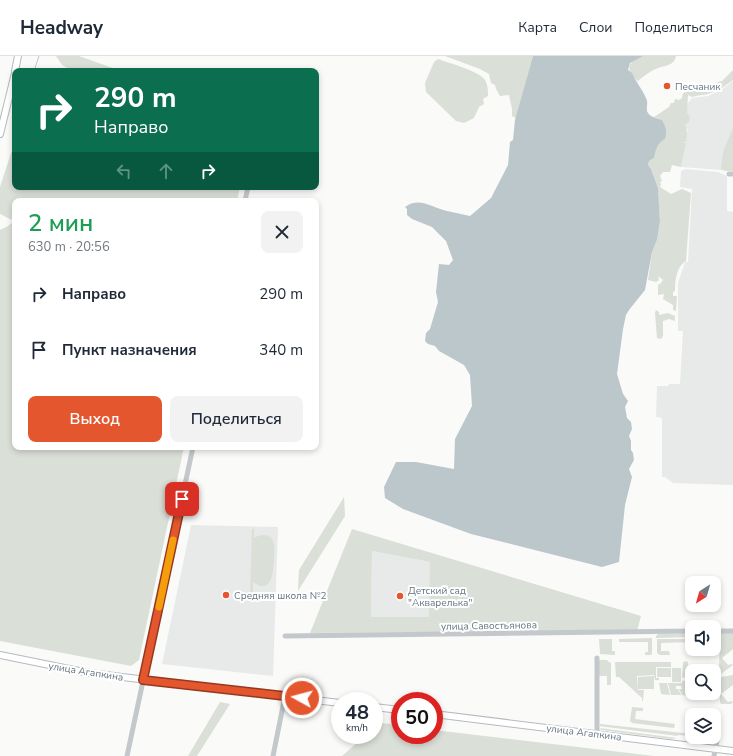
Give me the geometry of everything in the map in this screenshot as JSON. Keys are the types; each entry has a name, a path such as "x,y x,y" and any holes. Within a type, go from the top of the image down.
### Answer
{"main road":[{"path":"16,68 18,56"},
{"path":"0,134 12,84"},
{"name":"улица Агапкина","path":"0,655 89,673 331,702"},
{"name":"улица Агапкина","path":"443,715 733,751"}],"street":[{"path":"127,756 192,450"},
{"name":"улица Савостьянова","path":"285,636 685,631"},
{"path":"721,631 733,631"},
{"path":"597,658 597,734"},
{"path":"273,756 285,696"},
{"path":"714,756 716,744"}],"shaded area":[{"path":"56,56 79,56 113,68 67,68 62,65"},
{"path":"445,56 533,56 516,118 512,116 509,95 500,96 495,85 491,83 489,74 480,69"},
{"path":"533,56 643,56 630,63 628,70 632,73 646,98 648,113 662,120 666,129 665,139 656,149 654,158 649,161 648,165 658,188 660,222 657,240 652,252 645,290 626,315 617,374 623,394 628,401 625,407 627,418 631,422 632,429 629,436 634,460 629,469 632,477 625,505 619,562 602,567 471,534 403,509 385,498 384,487 396,462 416,462 454,469 455,439 472,406 470,375 464,365 425,341 426,333 430,329 438,302 436,292 439,264 449,265 453,260 446,241 432,227 412,219 407,215 407,209 405,207 410,204 421,203 442,210 470,216 491,198 508,165 510,142 513,140 515,120"},
{"path":"640,56 676,56 672,63 652,71 638,81 631,74 629,68 632,62"},
{"path":"438,59 477,73 485,80 488,96 483,99 484,104 479,107 474,118 464,123 456,121 426,92 425,83 434,62"},
{"path":"733,70 733,80 720,89 709,94 692,97 688,95 687,113 690,117 689,122 685,125 687,135 686,142 683,142 686,143 681,167 672,165 670,172 663,172 660,176 662,181 660,182 660,187 671,194 682,189 691,193 686,261 678,270 675,291 673,292 673,296 677,296 676,311 673,310 673,305 663,299 664,294 658,295 658,285 663,280 658,276 659,280 656,282 648,280 652,252 657,240 660,223 658,188 648,165 649,161 654,158 657,147 665,139 662,120 654,117 669,107 671,103 674,103 675,99 679,100 682,98 683,93 722,81"},
{"path":"733,81 733,171 681,167 688,129 684,128 687,104 692,98 708,96 721,90"},
{"path":"733,128 733,171 725,171 721,169 723,152"},
{"path":"12,152 12,190 239,190 238,198 12,198 12,220 0,214 0,187"},
{"path":"685,169 718,172 727,176 727,211 733,212 733,485 673,483 665,477 662,477 662,418 656,417 657,386 680,384 683,331 678,331 678,283 685,262 688,262 692,189 680,187 681,171"},
{"path":"12,223 12,450 183,450 139,660 131,666 0,641 0,230"},
{"path":"656,310 659,312 659,315 668,313 675,316 675,321 669,319 663,321 663,336 661,339 657,338"},
{"path":"344,497 345,516 298,591 299,570"},
{"name":"Средняя школа №2","path":"191,525 278,527 273,676 162,664"},
{"path":"252,529 254,529 254,538 260,535 269,536 273,541 274,550 273,570 270,581 264,586 259,586 253,582 253,598 250,598"},
{"path":"352,529 641,616 637,631 310,633","holes":["372,551 430,562 429,617 371,617"]},
{"name":"Детский сад \"Акварелька\"","path":"372,551 430,562 430,617 371,617"},
{"path":"685,633 685,637 656,638 658,634"},
{"path":"721,633 733,633 733,649 722,658 728,665 733,665 721,674 721,664 719,664 719,656 721,656"},
{"path":"652,638 651,655 645,655 645,652 648,652 648,642 619,642 619,639"},
{"path":"599,639 612,639 612,651 615,651 615,655 600,654"},
{"path":"657,639 685,639 685,642 661,643 661,651 669,651 670,655 660,655 657,653"},
{"path":"600,660 607,660 611,663 611,685 607,685 607,676 599,676"},
{"path":"687,661 688,664 685,664 685,677 682,678 683,662"},
{"path":"615,662 671,662 671,667 656,667 656,678 659,678 659,680 655,680 654,675 637,676 638,690 644,690 642,701 642,698 619,677 616,677"},
{"path":"657,668 671,668 671,677 657,677"},
{"path":"672,668 681,668 681,682 672,682"},
{"path":"733,675 733,685 721,694 721,677"},
{"path":"654,676 654,689 638,689 638,677"},
{"path":"682,681 685,681 685,695 682,695 679,689 682,689 681,686 676,686 676,689 678,689 681,695 671,695 668,683 682,683"},
{"path":"659,683 667,683 670,695 661,694"},
{"path":"721,694 728,702 733,702 731,704 721,704"},
{"path":"220,702 230,704 197,756 188,756"},
{"path":"632,707 643,708 643,711 636,711 635,719 675,724 674,728 632,723 630,721"},
{"path":"383,723 391,724 391,744 443,744 443,731 654,756 342,756 356,744 383,744"},
{"path":"600,724 685,733 685,736 678,736 599,726"},
{"path":"599,728 677,738 671,739 602,730"}],"waterway":[{"path":"35,68 39,56"}],"slow traffic":[{"path":"159,607 173,540"}],"place":[{"name":"Песчаник","path":"667,86"},
{"name":"Средняя школа №2","path":"226,595"},
{"name":"Детский сад \"Акварелька\"","path":"400,596"}],"route":[{"path":"182,499 143,680 302,698"}]}
